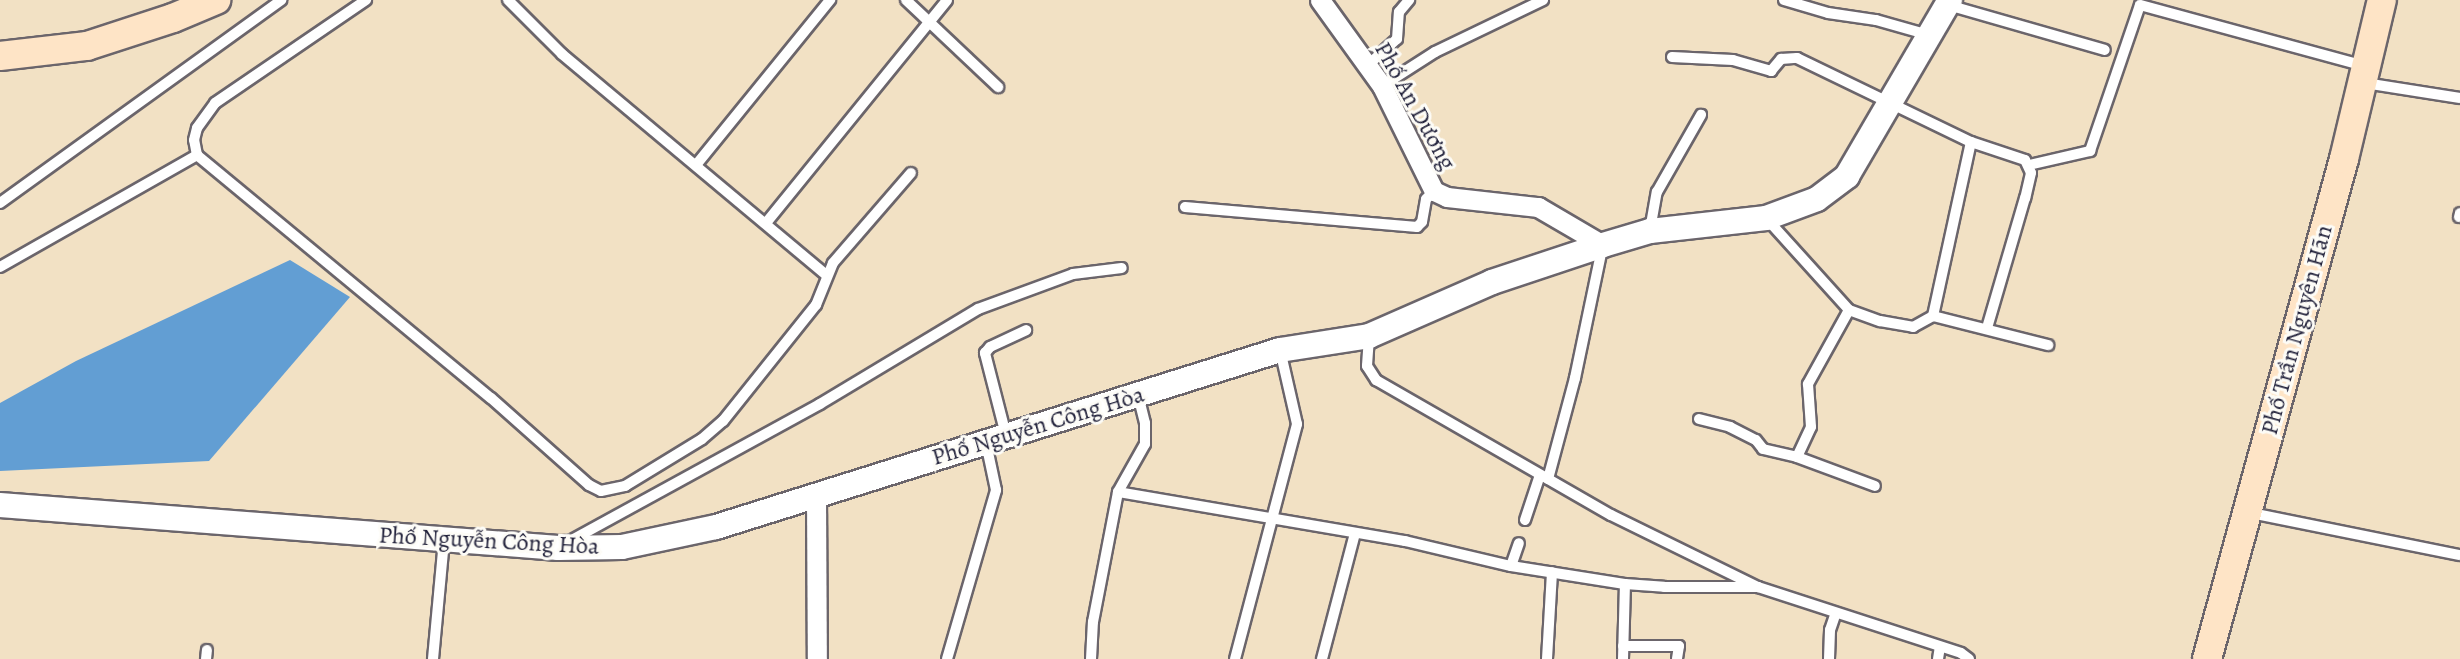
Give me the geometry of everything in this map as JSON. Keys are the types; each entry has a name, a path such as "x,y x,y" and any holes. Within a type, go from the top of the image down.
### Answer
{"main road":[{"path":"0,56 87,46 216,0"},
{"name":"Phố Trần Nguyên Hãn","path":"2207,659 2344,159 2382,0"}],"street":[{"name":"Phố An Dương","path":"1320,0 1382,86 1434,191 1447,197 1538,207 1603,245"},
{"name":"Phố Nguyễn Công Hòa","path":"0,505 558,548 622,547 716,527 1280,350 1368,336 1492,282 1603,245 1650,231 1766,218 1817,199 1847,176 1949,3"},
{"path":"816,495 817,659"}],"lane":[{"path":"0,203 281,0"},
{"path":"366,0 215,103 197,128 194,140 197,155 491,398 589,485 601,491 625,486 702,439 723,421 816,305 825,289 826,275 911,173"},
{"path":"508,0 562,54 826,275"},
{"path":"696,165 830,0"},
{"path":"905,0 930,20 998,87"},
{"path":"766,223 947,0"},
{"path":"1368,65 1397,40 1399,12 1409,0"},
{"path":"1382,86 1435,52 1544,0"},
{"path":"1784,0 1828,13 1876,20 1930,35"},
{"path":"1949,3 2105,50"},
{"path":"2029,165 2090,151 2140,5 2363,74 2460,98"},
{"path":"1672,57 1733,60 1772,71 1781,59 1797,58 1971,142 2025,160 2031,173 1987,328"},
{"path":"1650,231 1657,192 1701,115"},
{"path":"1933,316 1971,142"},
{"path":"0,267 197,155"},
{"path":"1185,207 1417,227 1422,222 1426,200 1434,191"},
{"path":"1766,218 1849,310 1880,321 1913,327 1933,316 2048,345"},
{"path":"1525,520 1544,477 1575,378 1603,245"},
{"path":"558,548 820,404 978,309 1073,274 1122,268"},
{"path":"1797,457 1811,427 1808,384 1849,310"},
{"path":"947,659 996,490 996,439 985,353 990,347 1026,330"},
{"path":"1368,336 1367,366 1376,380 1611,515 1758,587 1969,659"},
{"path":"1235,659 1270,518 1297,424 1280,350"},
{"path":"1091,659 1093,622 1118,492 1144,444 1145,423 1138,395"},
{"path":"1699,419 1739,431 1756,440 1763,449 1797,457 1875,486"},
{"path":"1118,492 1355,533 1511,566 1625,584 1664,587 1758,587"},
{"path":"2247,512 2460,555"},
{"path":"1322,659 1355,533"},
{"path":"433,659 444,540"},
{"path":"1511,566 1519,543"},
{"path":"1547,659 1552,572"},
{"path":"1623,659 1625,584"},
{"path":"1829,659 1830,630 1836,613"},
{"path":"1623,646 1679,646 1678,659"},
{"path":"1938,659 1940,647"}],"water":[{"path":"290,260 350,297 209,461 0,471 0,403 76,361"}]}
